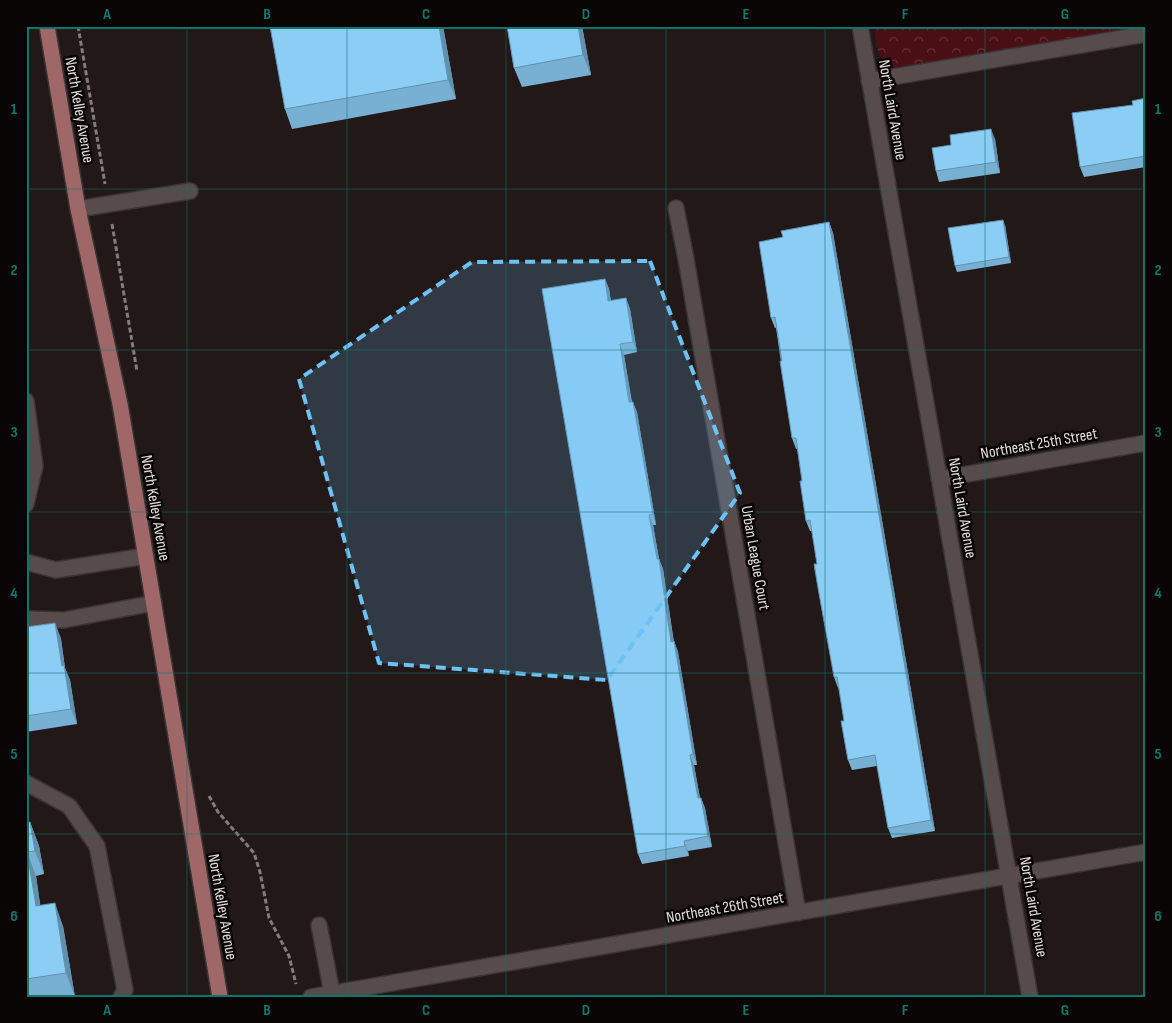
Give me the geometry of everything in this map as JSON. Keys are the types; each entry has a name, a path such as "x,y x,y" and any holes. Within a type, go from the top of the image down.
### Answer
{"main road":[{"name":"North Kelley Avenue","path":"47,26 78,209 120,404 220,997"}],"street":[{"name":"North Laird Avenue","path":"860,26 1030,997"},
{"path":"869,81 1146,34"},
{"path":"78,209 190,191"},
{"name":"Urban League Court","path":"676,208 798,913"},
{"path":"26,401 34,466 26,504"},
{"name":"Northeast 25th Street","path":"939,479 1146,443"},
{"path":"26,562 56,570 146,556"},
{"path":"26,619 64,620 154,604"},
{"path":"26,783 69,806 96,846 125,990 121,997"},
{"name":"Northeast 26th Street","path":"311,997 1146,852"},
{"path":"319,925 332,993"}],"path":[{"path":"78,26 138,381"},
{"path":"207,790 212,803 254,853 260,872 269,918 289,956 297,988"}],"highlighted area":[{"path":"650,261 740,493 607,680 379,663 299,379 472,262"}],"green space":[{"path":"874,26 1145,26 893,68 880,55 876,45"}],"building":[{"path":"270,26 439,26 448,80 285,109"},
{"path":"507,26 578,26 583,55 514,68"},
{"path":"1146,98 1146,156 1080,167 1072,113 1133,105 1132,101"},
{"path":"991,129 996,162 936,171 932,148 951,145 950,135"},
{"path":"1003,220 1009,257 955,266 948,228"},
{"path":"829,222 931,820 888,828 875,755 848,760 841,721 844,721 837,677 834,677 814,564 817,564 810,520 806,521 796,438 792,438 775,317 771,318 759,242 783,237 781,231"},
{"path":"605,279 608,301 626,298 633,342 620,344 629,402 633,402 653,514 649,515 657,559 659,559 671,642 674,641 693,754 690,755 698,798 701,798 708,836 684,841 685,846 638,854 542,289"},
{"path":"55,623 71,709 26,716 26,627"},
{"path":"30,822 35,851 27,852 36,906 55,903 66,973 26,979 26,823"}]}
